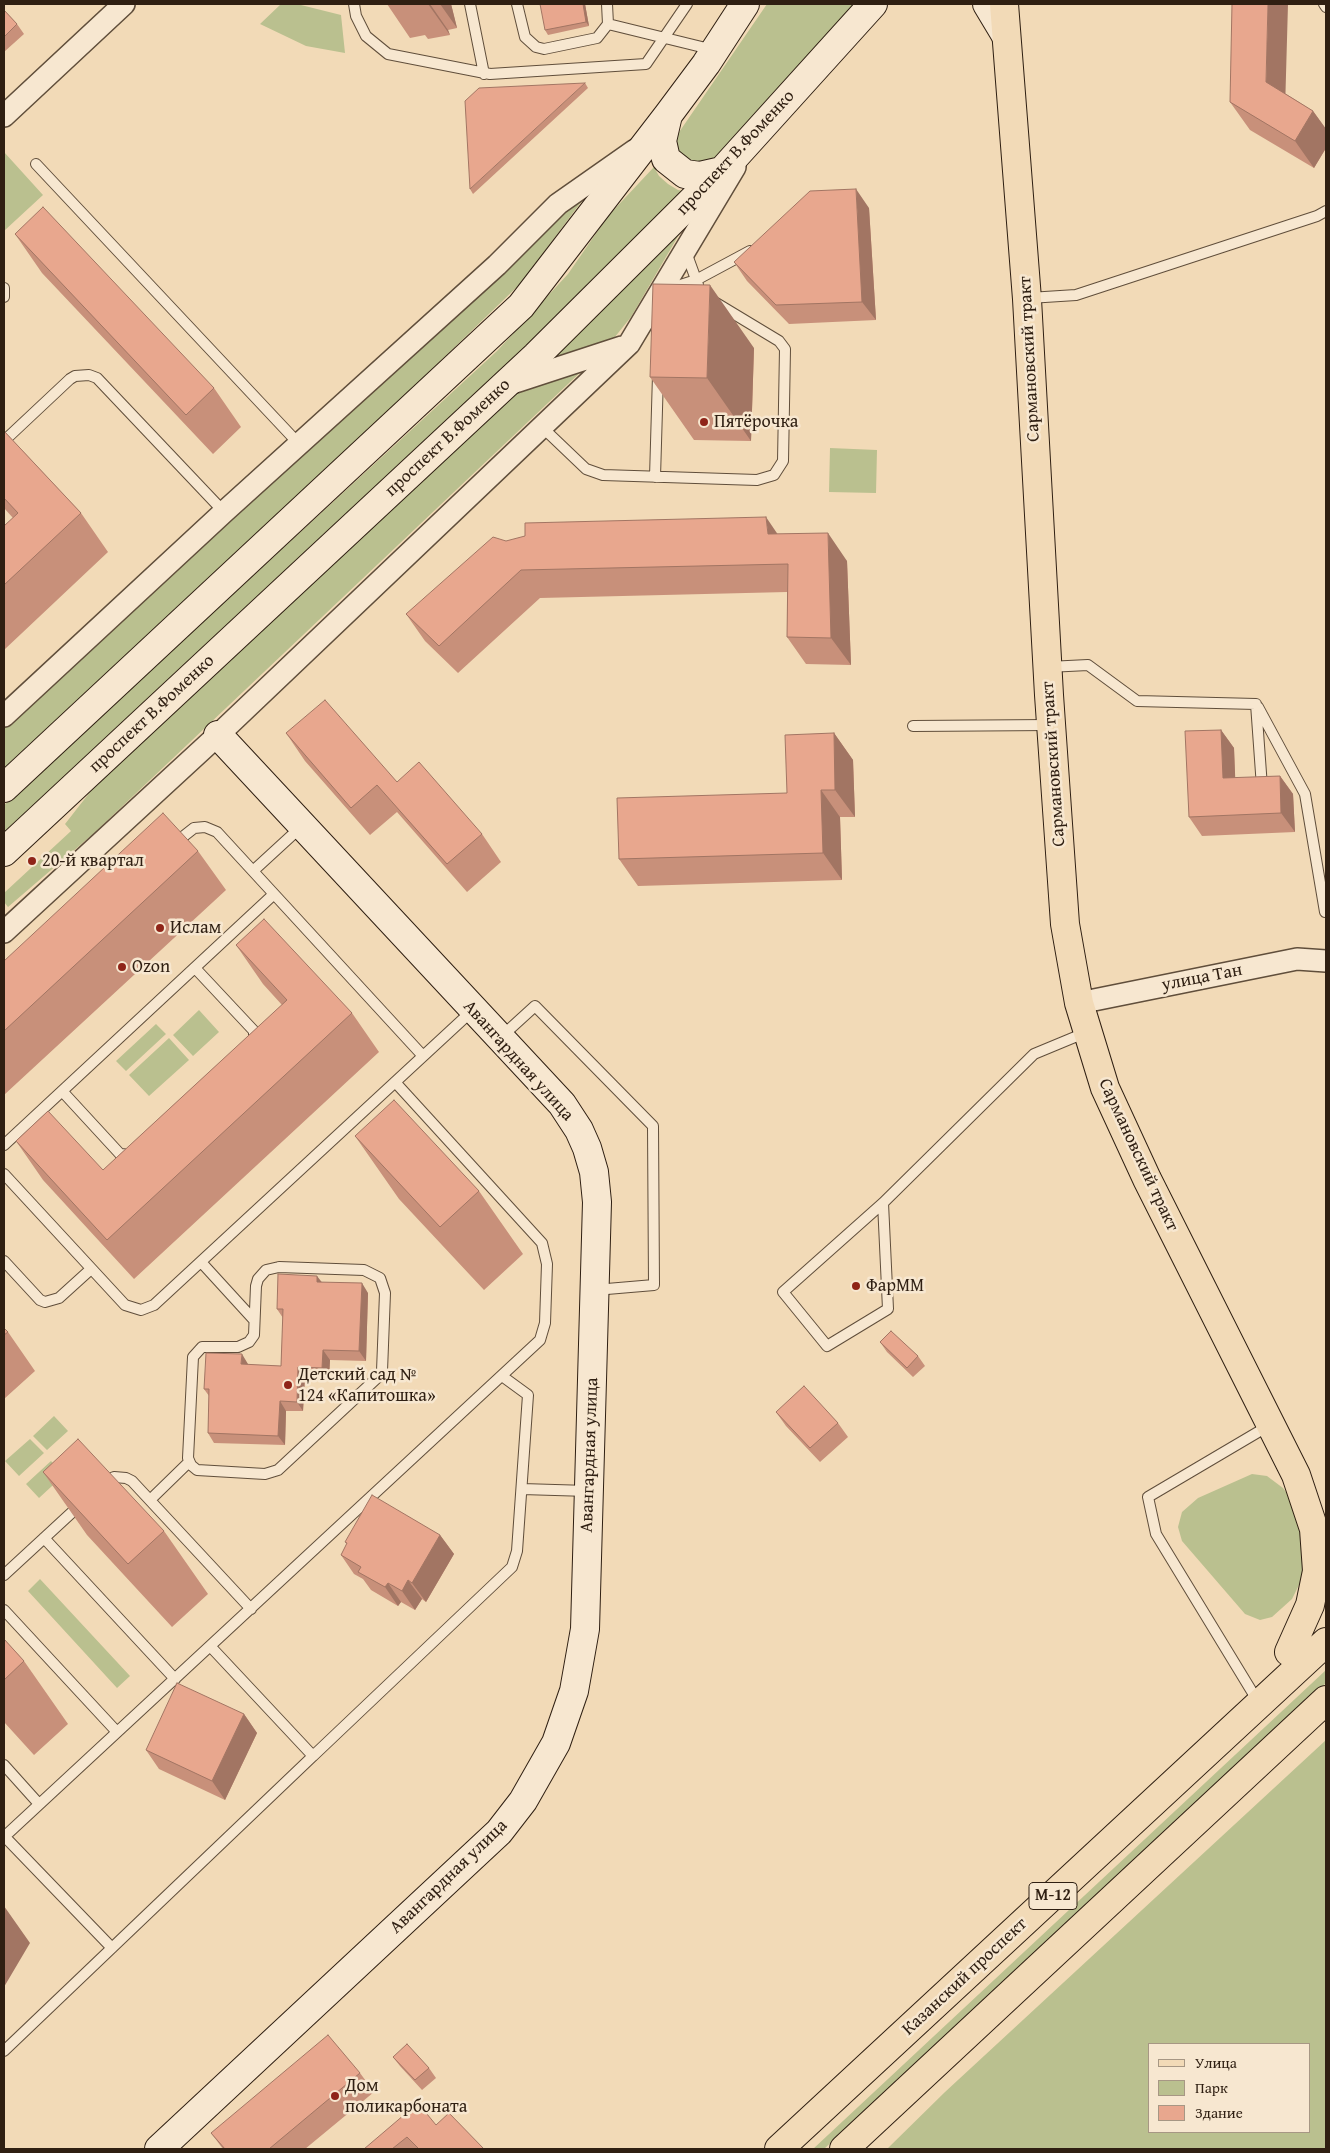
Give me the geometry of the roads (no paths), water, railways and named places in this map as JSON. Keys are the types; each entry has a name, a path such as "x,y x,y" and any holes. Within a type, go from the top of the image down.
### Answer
{"main road":[{"path":"4,788 521,306 668,115 746,4"},
{"name":"проспект В.Фоменко","path":"4,852 504,386 722,171 873,4"},
{"path":"987,4 1005,34"},
{"name":"Сармановский тракт","path":"1004,4 1027,299 1047,666 1065,924 1079,1003 1105,1088 1143,1171 1296,1475 1314,1529 1317,1571 1310,1605 1289,1652"},
{"path":"668,115 662,141 666,159 685,174 700,176 722,171"},
{"name":"Авангардная улица","path":"159,2149 478,1853 523,1801 556,1743 572,1699 580,1668 585,1628 597,1202 594,1172 587,1148 579,1130 562,1104 218,735"},
{"name":"Сармановский тракт","path":"1296,1475 1312,1494 1326,1501"},
{"path":"1204,1756 1326,1606"},
{"name":"Казанский проспект","path":"779,2149 1326,1642"},
{"name":"М-12","path":"844,2149 1326,1700"}],"street":[{"path":"4,116 124,4"},
{"path":"4,932 218,735 629,344 755,133"},
{"path":"4,716 224,512 497,266 558,204 647,141"},
{"path":"504,386 629,344"},
{"name":"улица Тан","path":"1079,1003 1297,959 1326,961"}],"lane":[{"path":"354,4 356,16 366,36 388,54 484,74 646,64 687,4"},
{"path":"470,4 484,74"},
{"path":"517,4 525,37 536,47 544,49 597,38 608,24 607,4"},
{"path":"608,24 715,50"},
{"path":"36,164 299,444"},
{"path":"1027,299 1076,295 1308,219 1326,210"},
{"path":"662,291 696,280 753,249"},
{"path":"542,427 582,466 603,476 757,480 774,475 783,461 786,352 784,346 704,296 686,251"},
{"path":"4,288 4,297"},
{"path":"655,477 658,377 662,364"},
{"path":"4,441 70,379 89,374 97,378 224,512"},
{"path":"1047,666 1088,665 1137,701 1256,704"},
{"path":"1256,704 1262,786"},
{"path":"1256,704 1305,794 1325,912"},
{"path":"913,726 1051,725"},
{"path":"253,871 302,826"},
{"path":"164,853 194,828 205,827 217,832 423,1056"},
{"path":"4,1145 274,894"},
{"path":"195,968 254,1031 255,1038 249,1050"},
{"path":"500,1038 535,1006 653,1126 654,1286 594,1290"},
{"path":"4,1174 125,1305 141,1310 154,1305 473,1010"},
{"path":"884,1203 888,1309 828,1346 782,1292 884,1203 1034,1054 1088,1032"},
{"path":"112,1948 4,1836 537,1344 544,1330 547,1264 545,1249 539,1238 395,1082"},
{"path":"62,1091 120,1154 135,1155 142,1150"},
{"path":"4,1261 40,1300 45,1302 59,1298 91,1268"},
{"path":"200,1262 254,1320"},
{"path":"150,1500 189,1462 192,1362 195,1353 208,1345 238,1346 246,1344 254,1335 256,1286 262,1274 272,1268 370,1271 380,1278 385,1293 380,1375 278,1470 265,1474 200,1471 189,1462"},
{"path":"4,2051 512,1566 518,1551 528,1395 502,1376"},
{"path":"1254,1695 1156,1534 1148,1497 1271,1425"},
{"path":"4,1575 108,1479 120,1477 132,1481 251,1609"},
{"path":"522,1490 589,1491"},
{"path":"44,1538 174,1679"},
{"path":"4,1610 117,1732"},
{"path":"210,1646 313,1756"},
{"path":"4,1765 40,1804"}],"place":[{"name":"Пятёрочка","path":"704,422"},
{"name":"20-й квартал","path":"32,861"},
{"name":"Ислам","path":"160,928"},
{"name":"Ozon","path":"122,967"},
{"name":"ФарММ","path":"856,1286"},
{"name":"Детский сад № 124 «Капитошка»","path":"288,1385"},
{"name":"Дом поликарбоната","path":"335,2096"}]}
